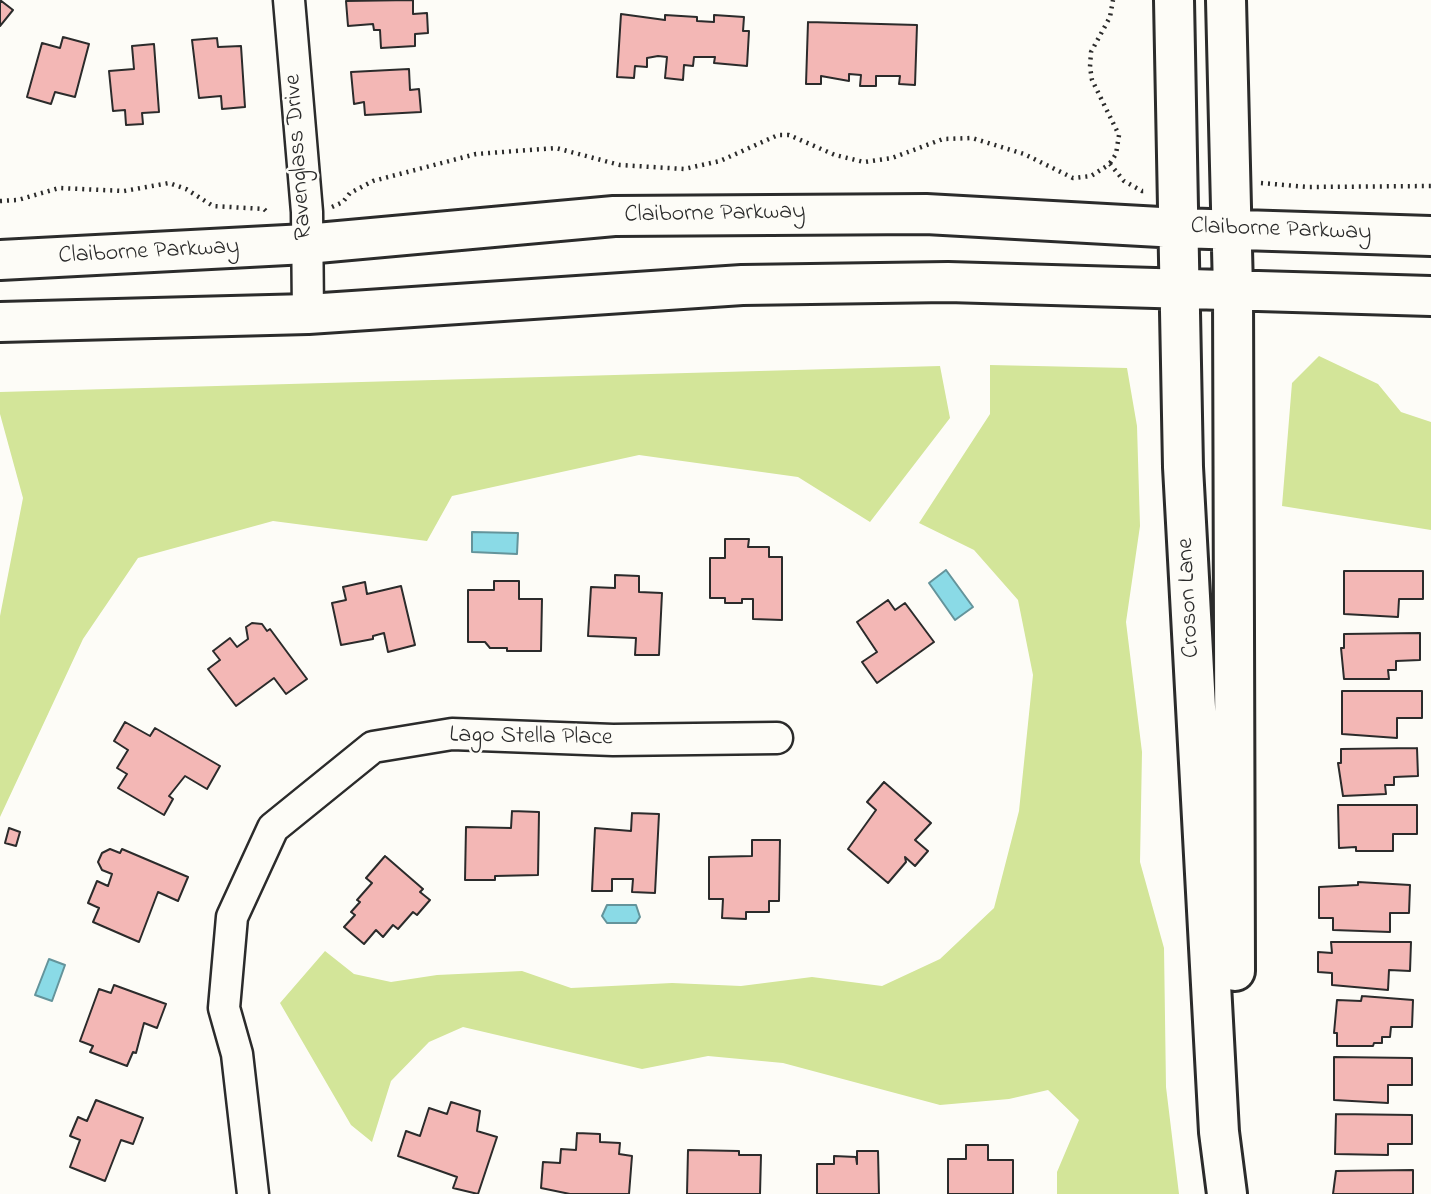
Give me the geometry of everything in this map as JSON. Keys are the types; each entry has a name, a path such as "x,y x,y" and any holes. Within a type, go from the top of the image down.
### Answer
{"main road":[{"name":"Croson Lane","path":"1174,0 1184,481 1219,1132 1227,1194"},
{"name":"Croson Lane","path":"1226,0 1233,290 1235,1194"},
{"name":"Claiborne Parkway","path":"0,260 306,228 614,216 1178,209 1231,228 1431,236"},
{"path":"0,322 308,314 742,285 948,282 1431,296"}],"street":[{"name":"Ravenglass Drive","path":"289,0 306,228 308,314"},
{"name":"Lago Stella Place","path":"253,1194 237,1054 224,1009 232,917 273,828 373,747 452,734 613,740 777,738"}],"path":[{"path":"0,201 18,200 59,188 124,191 169,183 224,209 264,209 306,228 350,192 373,181 477,154 513,149 556,148 620,165 666,170 720,161 778,135 789,135 835,155 864,162 892,158 927,143 959,137 1024,154 1073,178 1091,176 1110,164 1116,154 1119,135 1091,80 1090,67 1091,52 1110,17 1113,0"},
{"path":"1110,164 1124,181 1178,209"},
{"path":"1230,187 1266,182 1308,187 1431,186"}],"green space":[{"path":"1319,356 1378,384 1401,412 1431,422 1431,530 1282,506 1292,383"},
{"path":"990,365 1127,368 1137,426 1140,526 1126,622 1142,752 1140,862 1164,948 1166,1087 1179,1194 1057,1194 1057,1172 1079,1120 1048,1090 1009,1099 940,1105 783,1063 708,1056 642,1069 463,1027 429,1042 391,1081 372,1142 351,1125 280,1003 325,951 354,974 391,982 437,975 522,971 571,988 672,983 741,986 812,977 882,986 940,959 994,908 1019,811 1033,675 1018,600 974,550 919,523 990,414"},
{"path":"940,366 950,418 870,522 798,477 639,455 452,496 427,541 273,521 138,558 83,639 0,817 0,616 23,498 0,414 0,392"}],"water":[{"path":"472,532 518,533 517,554 472,552"},
{"path":"946,570 973,607 955,620 929,583"},
{"path":"607,905 636,905 640,917 636,923 607,923 602,916"},
{"path":"49,959 65,965 52,1001 35,995"}],"building":[{"path":"0,0 13,10 0,26"},
{"path":"413,0 413,14 427,13 428,33 415,34 415,46 381,48 380,30 374,30 373,24 348,26 346,1"},
{"path":"621,14 665,20 665,15 697,17 697,21 714,22 714,15 744,17 743,31 749,31 747,66 714,63 715,57 694,57 693,66 684,65 683,80 665,78 667,57 658,56 647,58 647,67 635,66 634,78 617,77"},
{"path":"808,22 917,25 915,85 899,84 900,76 876,76 876,86 860,86 861,75 849,74 849,81 821,76 821,84 806,84"},
{"path":"63,37 89,44 75,97 55,92 51,104 27,97 42,43 60,48"},
{"path":"217,38 218,47 241,46 245,107 222,109 221,96 199,98 192,40"},
{"path":"154,44 159,112 142,113 143,124 126,125 125,110 113,111 109,71 134,69 132,46"},
{"path":"409,69 410,90 419,89 421,112 365,115 364,102 354,104 351,72"},
{"path":"725,539 749,539 748,547 769,547 769,557 782,557 782,620 753,619 753,599 742,599 742,603 725,603 725,598 710,598 710,558 725,558"},
{"path":"1344,571 1423,571 1423,599 1399,599 1398,617 1344,614"},
{"path":"615,575 639,576 639,592 662,593 659,655 635,655 636,638 588,636 591,587 615,588"},
{"path":"494,581 519,581 519,599 542,599 541,651 507,651 507,648 490,648 485,642 468,642 468,590 494,590"},
{"path":"365,582 367,594 401,586 415,645 388,652 384,633 373,636 373,639 341,645 332,603 346,600 343,587"},
{"path":"888,600 895,610 905,603 934,642 877,683 862,662 877,652 857,622"},
{"path":"252,623 262,624 267,631 270,629 307,679 286,694 274,678 236,706 208,669 220,660 213,651 230,638 237,647 248,639 246,627"},
{"path":"1420,633 1420,660 1396,661 1396,670 1388,670 1389,679 1344,679 1341,648 1344,648 1344,634"},
{"path":"1342,691 1422,691 1422,718 1397,718 1397,738 1342,734"},
{"path":"125,722 150,736 155,728 220,766 207,789 185,776 169,796 173,799 164,815 118,788 127,774 117,768 128,750 114,741"},
{"path":"1417,748 1418,776 1394,777 1394,785 1385,785 1386,794 1343,796 1338,763 1341,763 1341,749"},
{"path":"884,782 931,823 915,840 928,851 915,866 905,857 906,862 888,883 848,849 876,810 867,802"},
{"path":"1338,805 1417,805 1417,834 1393,834 1393,851 1339,848"},
{"path":"512,811 539,812 538,875 465,880 466,827 511,828"},
{"path":"632,813 659,814 655,893 632,892 633,879 612,879 612,891 592,891 595,828 631,831"},
{"path":"9,828 20,832 16,846 5,843"},
{"path":"752,840 780,840 779,901 769,901 769,912 746,912 746,919 722,918 723,899 709,899 709,857 752,856"},
{"path":"110,849 120,853 122,849 188,877 178,901 158,892 139,942 93,922 99,908 88,903 97,881 108,886 112,874 102,870 98,862 102,853"},
{"path":"385,856 423,889 420,892 430,900 417,915 413,912 398,929 393,925 383,937 376,930 364,944 344,927 355,915 351,912 360,902 357,900 372,883 366,878"},
{"path":"1358,882 1410,885 1409,913 1390,913 1390,932 1333,930 1333,918 1319,918 1319,887 1358,885"},
{"path":"1331,942 1411,942 1410,971 1389,970 1388,990 1332,985 1332,973 1318,972 1318,952 1332,953"},
{"path":"114,985 166,1004 157,1028 144,1023 136,1053 133,1052 127,1066 90,1052 93,1046 80,1041 99,989 111,993"},
{"path":"1362,996 1413,1000 1412,1027 1391,1027 1390,1037 1382,1037 1382,1043 1374,1043 1373,1046 1337,1046 1337,1033 1334,1033 1337,1000 1361,1001"},
{"path":"1334,1057 1412,1058 1412,1085 1388,1085 1388,1103 1334,1100"},
{"path":"96,1100 143,1118 133,1144 121,1140 105,1181 70,1167 80,1140 70,1136 78,1117 87,1121"},
{"path":"451,1102 480,1111 477,1131 497,1137 478,1194 453,1188 457,1177 398,1156 406,1131 420,1136 429,1108 447,1114"},
{"path":"1336,1114 1412,1115 1412,1144 1388,1144 1388,1155 1335,1154"},
{"path":"577,1133 600,1134 600,1142 620,1143 619,1154 632,1156 629,1194 570,1194 541,1188 543,1162 560,1163 561,1149 576,1150"},
{"path":"966,1145 988,1145 988,1160 1013,1160 1013,1194 948,1194 948,1159 966,1159"},
{"path":"688,1150 739,1151 739,1155 761,1155 760,1194 687,1194"},
{"path":"857,1151 878,1151 879,1194 817,1194 817,1164 834,1164 834,1156 856,1157 857,1164"},
{"path":"1413,1170 1413,1194 1333,1194 1336,1171"}]}
